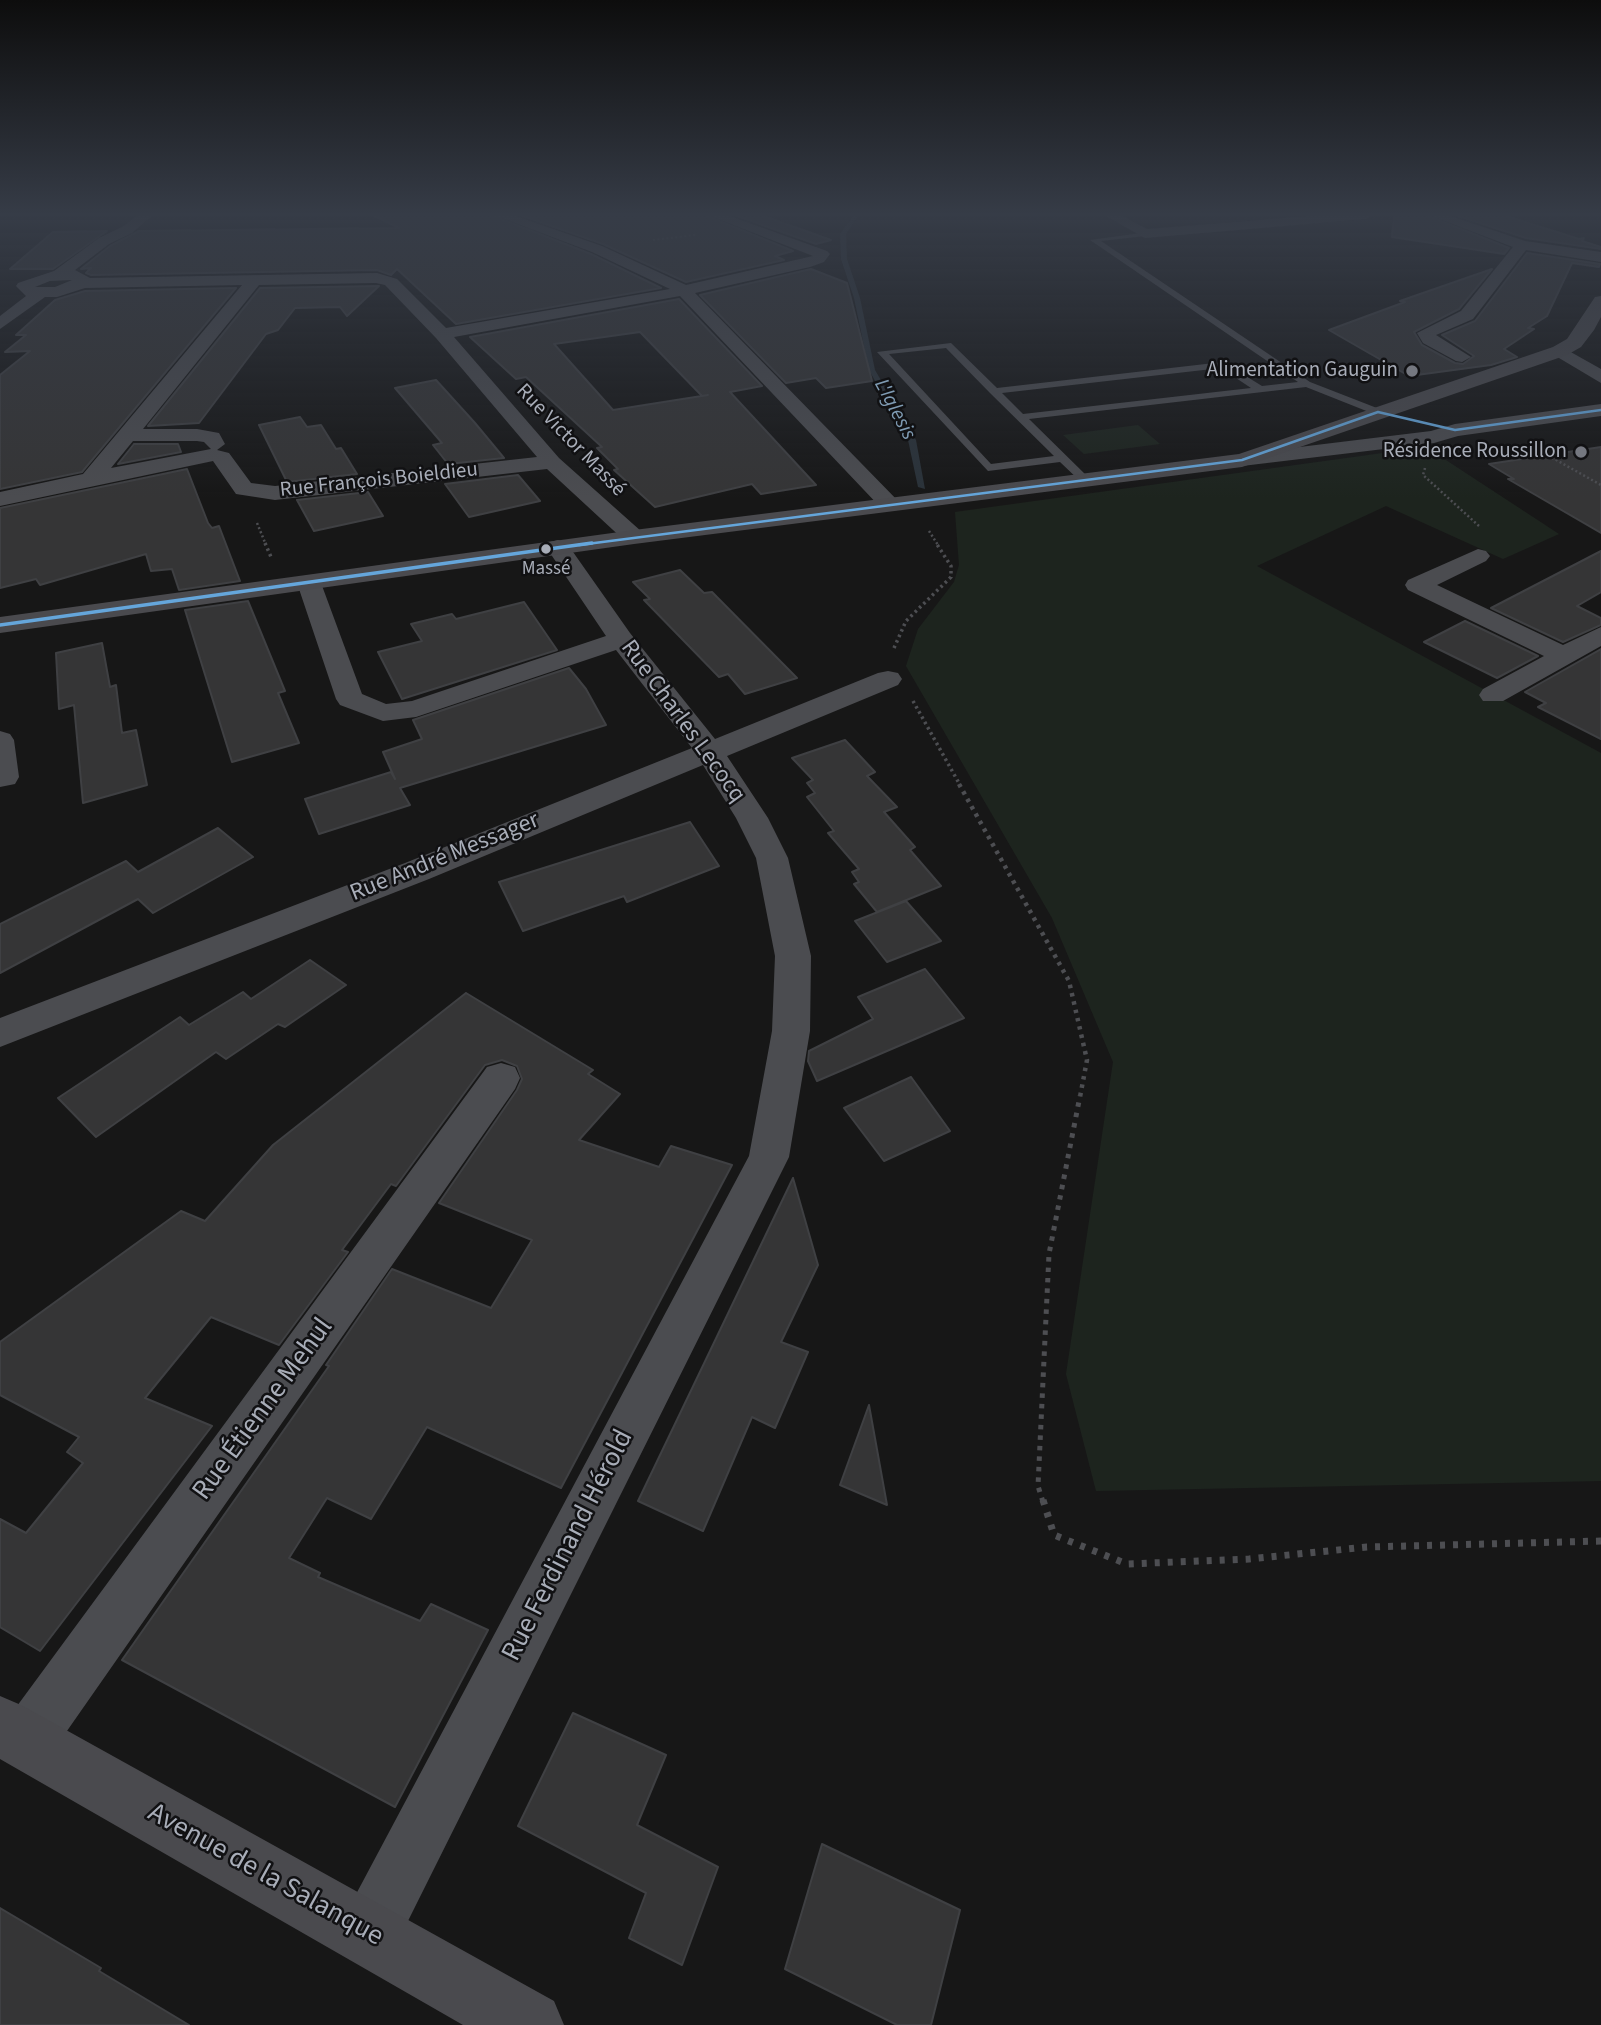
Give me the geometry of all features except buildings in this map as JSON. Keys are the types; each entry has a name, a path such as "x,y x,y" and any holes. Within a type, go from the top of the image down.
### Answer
{"street":[{"path":"0,324 17,310"},
{"path":"90,481 230,310"},
{"name":"Rue Victor Massé","path":"418,310 552,462 634,537"},
{"path":"442,334 590,310"},
{"path":"702,310 890,504"},
{"path":"1462,357 1429,339 1426,334 1467,315 1471,310"},
{"path":"1242,460 1560,351 1574,343 1586,330 1597,310"},
{"path":"1560,351 1601,377"},
{"path":"0,625 634,537 1434,437 1455,430 1601,410"},
{"path":"1378,412 1455,430"},
{"name":"Rue François Boieldieu","path":"126,435 212,437 244,489 275,493 552,462"},
{"path":"0,499 187,458 222,457"},
{"name":"Rue Charles Lecocq","path":"558,547 621,639 709,751 752,818 772,858 793,956 791,1031 769,1157"},
{"path":"1478,556 1417,585 1565,656"},
{"path":"296,585 350,699 383,713 416,709 621,639"},
{"path":"1493,695 1601,635"},
{"name":"Rue André Messager","path":"0,1033 417,871 709,751 898,679"},
{"path":"0,740 4,777 0,778"},
{"name":"Rue Étienne Mehul","path":"13,1734 501,1078"},
{"name":"Rue Ferdinand Hérold","path":"368,1935 769,1157"},
{"name":"Avenue de la Salanque","path":"13,1734 530,2025"}],"lane":[{"path":"1197,310 1307,384 1378,412"},
{"path":"1062,458 988,468 882,352 948,345 1084,479"},
{"path":"994,391 1223,365 1258,388"},
{"path":"1021,417 1307,384"}],"path":[{"path":"1434,437 1423,475 1485,531 1478,556"},
{"path":"244,489 296,585"},
{"path":"923,500 926,526 951,566 951,577 906,621 894,644 898,679 1069,981 1087,1060 1049,1254 1038,1486 1054,1535 1127,1564 1250,1559 1367,1547 1601,1541"}],"shaded area":[{"path":"1138,425 1160,444 1084,454 1063,435"},
{"path":"1426,447 1559,534 1503,559 1386,506 1257,566 1601,753 1601,1481 1096,1491 1066,1374 1113,1062 1052,918 906,666 918,629 954,582 959,565 955,512"}],"waterway":[{"name":"L'Iglesis","path":"859,310 872,370 912,440 922,487"}],"transit line":[{"path":"0,625 634,537 1242,460 1378,412 1455,430 1601,410"}],"place":[{"name":"Alimentation Gauguin","path":"1412,371"},
{"name":"Résidence Roussillon","path":"1581,452"},
{"name":"Massé","path":"546,549"}]}
